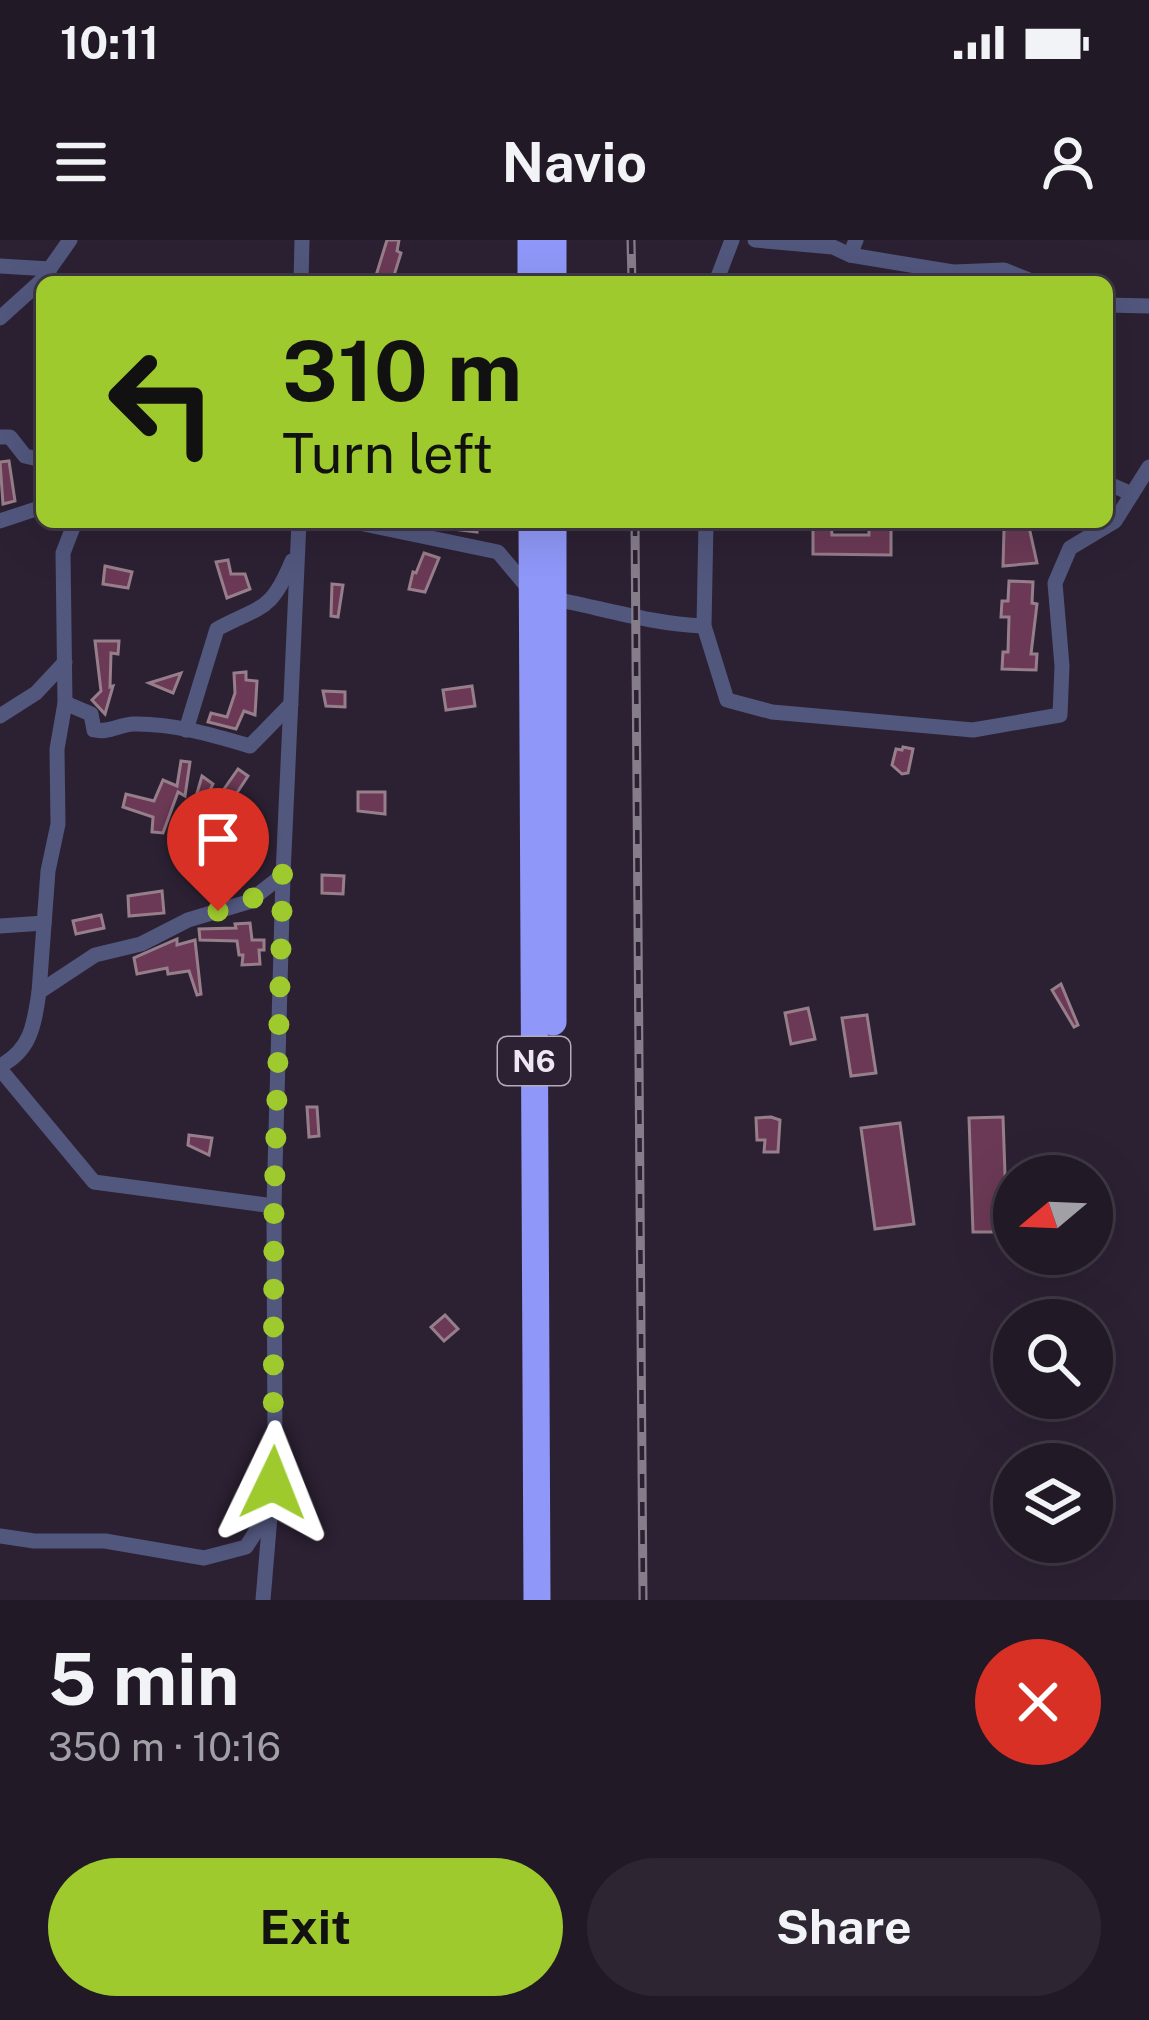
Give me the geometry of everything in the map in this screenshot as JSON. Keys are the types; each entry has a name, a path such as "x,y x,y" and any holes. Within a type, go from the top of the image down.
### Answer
{"highway":[{"path":"531,240 531,276"},
{"path":"553,240 553,276"},
{"name":"N6","path":"533,528 542,596 553,1600"},
{"name":"N6","path":"537,1600 542,596 552,528"}],"street":[{"path":"44,276 70,240"},
{"path":"302,240 302,276"},
{"path":"718,276 732,240"},
{"path":"755,240 853,248 880,261 953,272 1004,270 1019,276"},
{"path":"880,261 886,276"},
{"path":"0,266 50,268"},
{"path":"0,318 36,286"},
{"path":"1113,305 1149,306"},
{"path":"0,437 10,437 25,456 36,459"},
{"path":"1113,522 1149,467"},
{"path":"1113,486 1132,494"},
{"path":"0,521 36,509"},
{"path":"73,528 63,553 65,704 57,749 58,824 48,871 39,992 33,1032 17,1058 0,1068 94,1182 274,1206"},
{"path":"263,1600 275,1457 274,1206 299,528"},
{"path":"382,528 498,553 542,596 660,624 704,626"},
{"path":"706,528 704,626 727,700 772,712 973,730 1060,715 1062,666 1055,583 1070,548 1103,528"},
{"path":"186,730 217,629 265,608 281,588 298,546"},
{"path":"0,716 36,693 64,662"},
{"path":"65,704 91,714 94,730 104,732 129,724 186,730 250,746 291,704"},
{"path":"39,992 95,955 141,944 188,920 248,902 283,874"},
{"path":"0,926 44,923"},
{"path":"0,1536 105,1541 204,1558 246,1547 271,1508"}],"building":[{"path":"387,240 399,240 397,251 401,253 394,276 376,276"},
{"path":"9,461 15,501 3,504 0,462"},
{"path":"813,528 831,528 832,535 869,535 869,528 891,529 891,555 813,554"},
{"path":"1029,528 1037,563 1003,566 1004,530"},
{"path":"424,553 439,558 425,592 409,589"},
{"path":"228,560 231,574 245,574 250,589 227,598 216,562"},
{"path":"105,566 132,572 128,588 103,584"},
{"path":"1009,581 1033,582 1032,603 1037,604 1031,654 1037,654 1036,670 1002,669 1003,652 1008,652 1009,617 1001,617 1002,601 1008,601"},
{"path":"332,584 343,585 338,617 331,616"},
{"path":"95,641 119,641 118,654 111,653 113,686 105,714 92,700 101,691"},
{"path":"246,672 246,680 257,681 255,715 244,711 236,729 208,722 211,713 227,717 235,693 234,673"},
{"path":"181,673 173,693 149,683"},
{"path":"472,686 475,706 446,710 443,690"},
{"path":"323,691 345,692 345,707 326,706"},
{"path":"896,749 913,749 908,773 902,774 892,765"},
{"path":"181,761 190,762 185,796 178,792 163,833 152,832 153,817 123,807 126,794 154,801 163,780 177,786"},
{"path":"238,769 248,776 227,808 224,789"},
{"path":"202,776 213,784 203,805 195,800"},
{"path":"358,792 385,792 385,814 358,811"},
{"path":"322,875 344,876 343,894 322,893"},
{"path":"162,891 164,913 129,916 128,896"},
{"path":"101,915 104,928 76,934 73,921"},
{"path":"250,923 252,940 264,940 260,964 242,965 237,941 200,940 199,929"},
{"path":"177,939 177,945 195,940 201,994 197,995 189,971 168,974 167,968 137,974 134,958"},
{"path":"1061,984 1078,1025 1074,1027 1052,990"},
{"path":"808,1008 815,1039 791,1044 785,1013"},
{"path":"867,1015 876,1073 851,1076 842,1018"},
{"path":"307,1107 317,1107 319,1136 309,1137"},
{"path":"1003,1117 1004,1155 993,1155 993,1232 973,1232 969,1118"},
{"path":"756,1118 780,1120 778,1152 764,1152 765,1140 757,1140"},
{"path":"900,1123 914,1224 875,1229 861,1128"},
{"path":"189,1135 212,1138 209,1155 188,1145"},
{"path":"445,1315 458,1329 444,1341 431,1327"}],"railway":[{"path":"631,240 632,276"},
{"path":"635,528 643,1600"}],"route":[{"path":"218,911 248,902 283,874 273,1483"}]}
